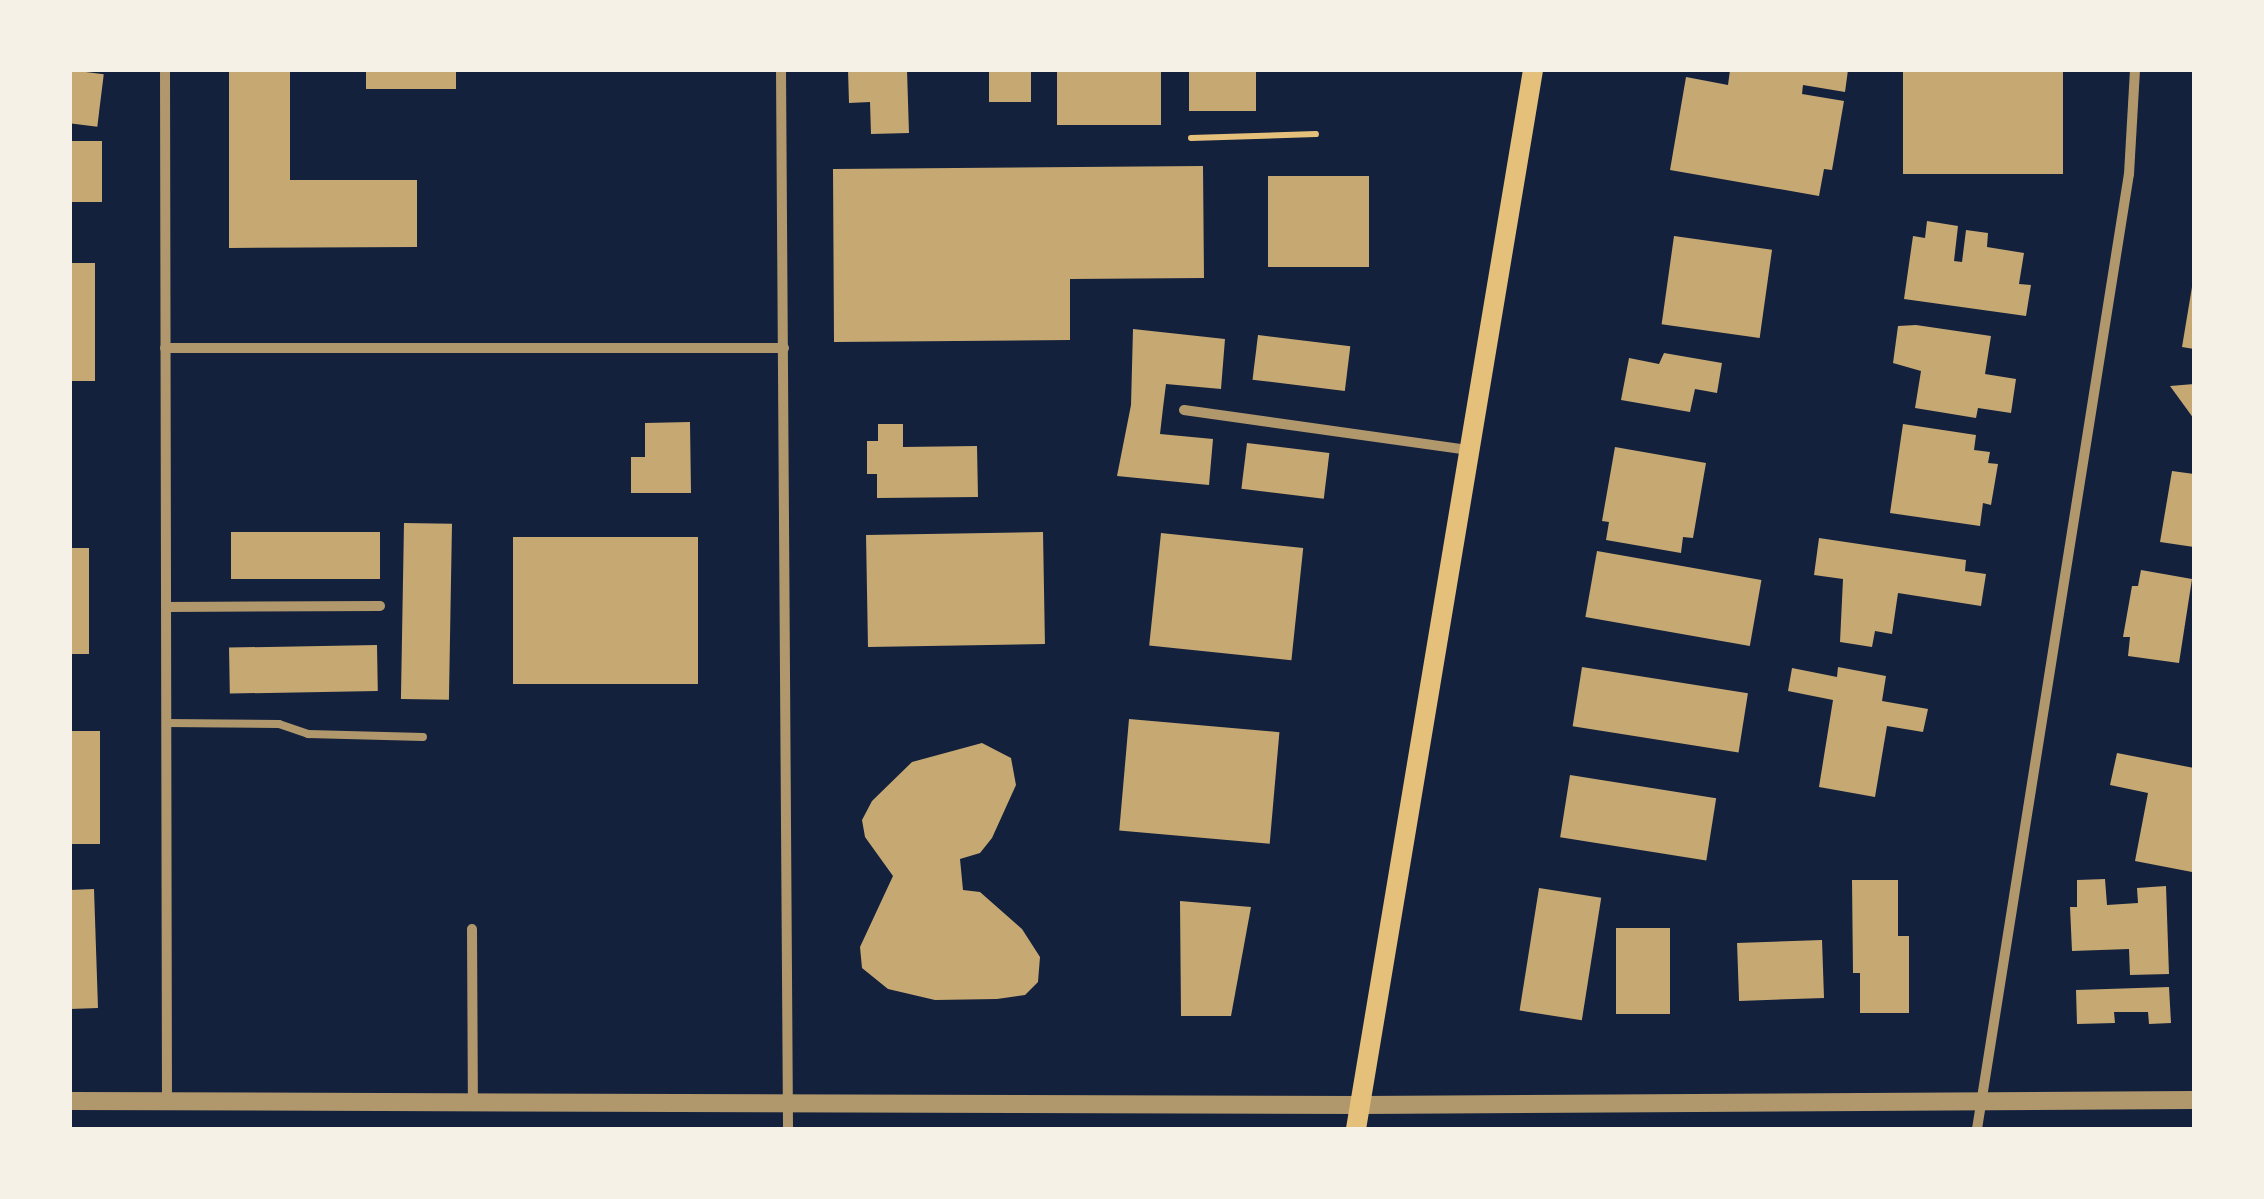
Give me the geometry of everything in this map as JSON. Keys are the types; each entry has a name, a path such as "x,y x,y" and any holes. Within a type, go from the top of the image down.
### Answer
{"main road":[{"path":"1356,1129 1532,70"}],"street":[{"path":"164,70 166,1099"},
{"path":"782,70 788,1129"},
{"path":"1977,1129 2129,174 2134,70"},
{"path":"165,348 784,348"},
{"path":"1184,410 1469,450"},
{"path":"166,607 380,606"},
{"path":"472,929 473,1102"},
{"path":"70,1101 1360,1105 2194,1100"}],"lane":[{"path":"166,723 280,724 308,734 423,737"}],"path":[{"path":"1191,138 1316,134"}],"building":[{"path":"70,70 104,74 97,127 70,123"},
{"path":"229,70 290,70 290,180 417,180 417,247 229,248"},
{"path":"366,70 456,70 456,89 366,89"},
{"path":"848,70 907,70 909,133 871,134 870,102 849,103"},
{"path":"989,70 1031,70 1031,102 989,102"},
{"path":"1057,70 1161,70 1161,125 1057,125"},
{"path":"1189,70 1256,70 1256,111 1189,111"},
{"path":"1730,70 1848,70 1845,92 1803,85 1802,94 1844,101 1832,170 1824,169 1819,196 1670,170 1686,77 1728,85"},
{"path":"1903,70 2063,70 2063,174 1903,174"},
{"path":"70,141 102,141 102,202 70,202"},
{"path":"1203,166 1204,278 1070,279 1070,340 834,342 833,169"},
{"path":"1268,176 1369,176 1369,267 1268,267"},
{"path":"1927,221 1958,226 1954,261 1962,262 1966,230 1988,233 1987,247 2024,253 2019,284 2031,285 2026,316 1904,299 1913,236 1925,238"},
{"path":"1674,236 1772,250 1760,338 1662,324"},
{"path":"70,263 95,263 95,381 70,381"},
{"path":"2194,287 2194,349 2182,347"},
{"path":"1898,326 1991,336 1985,374 2016,379 2011,413 1978,408 1976,418 1915,408 1921,371 1893,363"},
{"path":"1133,329 1225,339 1221,389 1166,384 1160,434 1213,439 1209,485 1117,476 1131,405"},
{"path":"1258,335 1350,346 1345,391 1253,380"},
{"path":"1664,353 1722,363 1717,393 1695,389 1690,412 1621,400 1629,358 1659,364"},
{"path":"2194,384 2194,419 2170,386"},
{"path":"690,422 691,493 631,493 631,457 645,457 645,423"},
{"path":"878,424 903,424 903,447 977,446 978,497 877,498 877,474 867,474 867,441 878,441"},
{"path":"1903,424 1976,435 1974,450 1990,452 1988,463 1998,464 1991,505 1983,503 1980,526 1890,513"},
{"path":"1247,443 1329,453 1324,499 1241,489"},
{"path":"1615,447 1706,463 1693,538 1683,537 1681,553 1606,540 1609,522 1602,521"},
{"path":"2172,471 2194,474 2194,547 2160,542"},
{"path":"404,523 452,524 449,700 401,699"},
{"path":"231,532 380,532 380,579 231,579"},
{"path":"1043,532 1045,644 868,647 866,535"},
{"path":"1161,533 1303,548 1291,660 1149,645"},
{"path":"513,537 698,537 698,684 513,684"},
{"path":"1819,538 1966,560 1965,571 1986,574 1981,606 1898,593 1892,634 1875,631 1872,647 1840,642 1843,579 1814,575"},
{"path":"70,548 89,548 89,654 70,654"},
{"path":"1597,551 1761,580 1750,646 1585,617"},
{"path":"2141,570 2192,579 2179,663 2128,656 2130,637 2123,637 2132,586 2138,586"},
{"path":"377,645 378,691 230,694 229,648"},
{"path":"1582,667 1748,693 1739,753 1573,726"},
{"path":"1838,667 1886,676 1882,701 1928,709 1923,732 1887,726 1875,797 1819,787 1833,700 1788,691 1792,668 1837,677"},
{"path":"1129,719 1279,732 1270,844 1119,831"},
{"path":"70,731 100,731 100,844 70,844"},
{"path":"982,743 1011,758 1016,785 992,838 980,853 960,859 963,890 980,892 1022,929 1040,957 1038,982 1025,995 997,999 935,1000 888,989 862,968 860,947 893,876 865,837 862,820 872,801 912,762"},
{"path":"2117,753 2194,768 2192,872 2135,861 2148,793 2110,785"},
{"path":"1570,775 1716,798 1706,860 1560,837"},
{"path":"2105,879 2107,905 2138,903 2137,888 2166,886 2169,974 2130,975 2129,949 2072,951 2070,907 2077,907 2077,880"},
{"path":"1852,880 1898,880 1898,936 1909,936 1909,1013 1860,1013 1860,973 1853,973"},
{"path":"1539,888 1601,898 1582,1020 1520,1010"},
{"path":"94,889 98,1008 70,1009 70,890"},
{"path":"1180,901 1251,907 1231,1016 1181,1016"},
{"path":"1616,928 1670,928 1670,1014 1616,1014"},
{"path":"1822,940 1824,998 1739,1001 1737,943"},
{"path":"2169,987 2171,1023 2149,1024 2148,1012 2114,1012 2115,1023 2077,1024 2076,990"}]}
